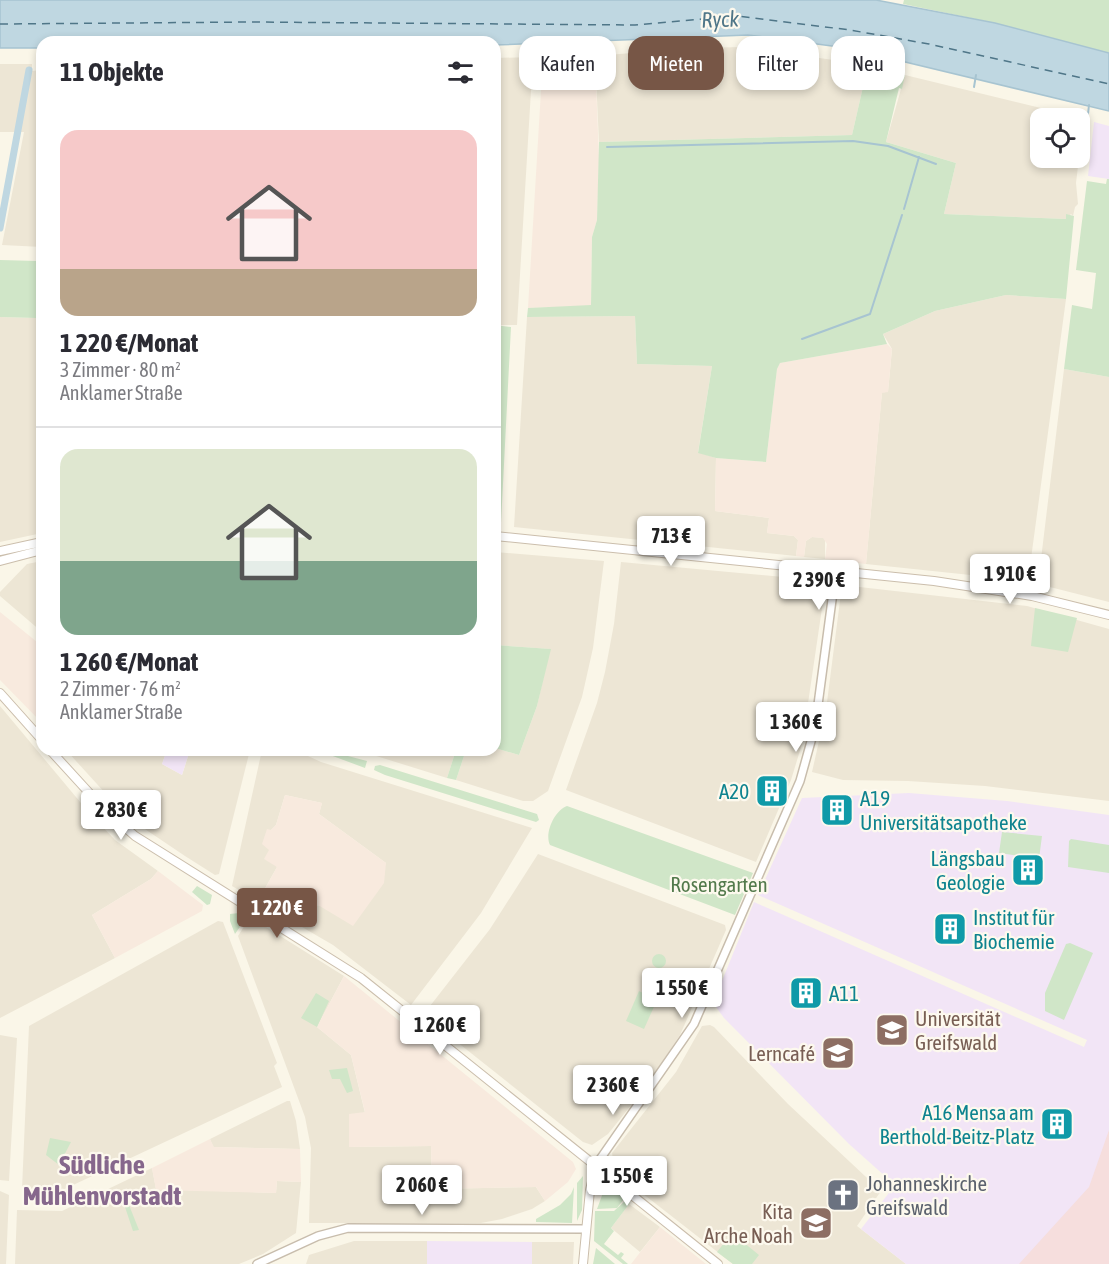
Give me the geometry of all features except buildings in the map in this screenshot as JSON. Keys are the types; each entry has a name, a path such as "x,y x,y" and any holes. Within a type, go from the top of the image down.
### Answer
{"main road":[{"path":"501,537 836,570 1032,596 1109,615"},
{"path":"0,551 36,543"},
{"path":"0,561 36,552"},
{"path":"0,693 36,733"},
{"path":"55,756 103,808 135,836 361,978 718,1264"},
{"path":"583,1264 596,1165"}],"street":[{"path":"596,1165 694,1024 800,781 815,727 836,570"},
{"path":"257,1264 318,1236 348,1228 586,1229"}],"shaded area":[{"path":"724,47 736,47 736,90 819,90 819,58 831,60 831,90 862,90 852,135 599,142 597,90 616,90 616,54 628,53 628,90 724,90"},
{"path":"519,57 519,90 531,90 517,325 501,325 501,58"},
{"path":"0,64 32,64 32,71 36,71 36,247 2,245 24,132 0,132"},
{"path":"905,75 1041,108 1030,108 1030,168 1078,168 1076,183 1078,204 1073,216 1071,214 1066,219 944,214 956,163 886,142 901,90 905,90"},
{"path":"541,90 596,90 599,160 597,220 592,237 591,306 528,308"},
{"path":"1094,122 1109,126 1109,179 1088,176"},
{"path":"1006,295 1066,299 1028,581 866,564 882,392 888,392 892,349 883,334 935,311"},
{"path":"635,316 637,364 712,366 698,452 716,458 715,511 769,518 767,533 794,536 798,540 796,556 514,527 527,317"},
{"path":"0,317 36,318 36,534 0,542"},
{"path":"887,344 892,349 888,392 882,393 866,564 825,559 827,544 823,538 812,537 806,541 804,557 796,556 798,540 794,536 767,533 769,518 715,511 716,458 766,462 777,369 780,363"},
{"path":"1064,369 1109,377 1109,602 1038,584"},
{"path":"812,537 825,538 825,559 804,557 806,541"},
{"path":"501,552 604,561 593,648 582,697 548,791 533,801 523,801 456,780 464,756 501,756 501,750 519,755 537,706 550,649 501,645"},
{"path":"36,562 36,627 0,596 0,592 27,564"},
{"path":"621,562 826,581 802,744 791,780 756,862 566,790 597,703 605,672 614,624"},
{"path":"842,585 1027,606 1109,629 1109,801 985,786 843,780 812,772 826,710"},
{"path":"0,612 36,641 36,717 0,680"},
{"path":"0,706 36,749 36,756 42,756 115,840 158,871 151,879 92,915 115,958 0,1018"},
{"path":"71,756 165,756 162,764 182,775 188,756 248,756 219,874 215,875 127,817"},
{"path":"165,756 188,756 182,775 162,764"},
{"path":"261,756 308,756 532,828 481,913 411,1005 333,945 302,927 317,905 321,906 386,863 319,814 322,803 285,795 276,825 271,830 269,850 277,867 258,901 232,886"},
{"path":"376,756 454,756 447,778"},
{"name":"Universität Greifswald","path":"909,793 1007,801 1109,815 1109,1264 906,1264 861,1229 895,1185 849,1144 724,1018 713,1003 754,902 1084,1047 1087,1040 758,895 802,798"},
{"path":"285,795 322,803 319,814 386,863 384,883 353,926 318,905 302,927 258,901 277,867 264,859 269,850 262,844 267,829 271,830 276,825"},
{"path":"538,854 725,925 726,930 680,1035 645,1088 608,1134 592,1145 583,1142 423,1015 490,929"},
{"path":"158,871 203,905 202,911 115,958 92,915 151,879"},
{"path":"250,917 344,976 317,1027 351,1055 365,1113 349,1147 431,1146 432,1189 536,1187 545,1201 532,1209 481,1223 309,1223 311,1148 305,1117 238,936"},
{"path":"218,921 223,922 277,1063 274,1066 282,1087 56,1193 22,1189 29,1026"},
{"path":"344,976 573,1162 576,1169 568,1182 545,1201 536,1187 432,1189 431,1146 349,1147 349,1114 365,1112 351,1055 317,1027"},
{"path":"710,1025 788,1104 881,1191 857,1226 906,1264 733,1264 615,1172 612,1153 676,1072 702,1026"},
{"path":"0,1035 17,1038 9,1181 0,1180"},
{"path":"290,1101 296,1121 300,1149 213,1147 210,1139"},
{"path":"1109,1130 1109,1264 1019,1264 1089,1187"},
{"path":"210,1139 214,1147 300,1149 301,1182 277,1181 276,1193 156,1190 152,1168"},
{"path":"152,1168 156,1189 276,1193 277,1181 301,1182 296,1233 263,1254 239,1264 15,1264 17,1210 62,1211"},
{"path":"0,1191 9,1195 6,1264 0,1264"},
{"path":"629,1204 660,1227 640,1252 611,1228"},
{"path":"660,1227 706,1264 631,1264"},
{"path":"354,1241 427,1241 427,1264 306,1264 309,1255"},
{"path":"427,1241 532,1242 532,1264 427,1264"},
{"path":"532,1242 574,1242 573,1264 532,1264"}],"green space":[{"path":"904,0 1109,0 1109,53 995,23 903,4"},
{"path":"862,90 899,90 886,142 956,163 944,214 1066,219 1066,214 1074,216 1066,299 1006,295 935,311 883,334 887,344 780,363 777,369 766,462 716,458 698,453 712,366 637,364 635,316 527,317 528,308 591,305 592,237 597,220 599,142 852,135"},
{"path":"1109,179 1109,377 1064,369 1072,305 1092,309 1096,273 1076,270 1087,181 1106,184"},
{"path":"0,260 36,261 36,318 0,317"},
{"path":"501,326 511,327 501,523"},
{"path":"1035,608 1077,618 1068,652 1031,646"},
{"path":"501,645 551,649 537,706 519,755 501,750"},
{"path":"333,756 348,756 367,761 365,768"},
{"path":"454,756 464,756 456,780 447,778"},
{"path":"380,765 537,814 539,820 536,822 385,775 374,770 375,766"},
{"name":"Rosengarten","path":"567,806 753,873 735,915 550,845 548,834 552,822 558,812"},
{"path":"1002,832 1042,836 1039,859 999,853"},
{"path":"1071,839 1109,845 1109,873 1068,867"},
{"path":"197,886 212,895 210,904 207,905 192,892"},
{"path":"239,913 246,918 235,934 230,914"},
{"path":"1070,943 1093,953 1064,1020 1045,1011 1045,993 1066,944"},
{"path":"656,954 662,954 666,961 662,968 656,968 652,964 652,958"},
{"path":"639,991 657,1000 644,1029 626,1021"},
{"path":"316,993 329,1001 317,1027 301,1018"},
{"path":"347,1068 353,1091 347,1093 340,1079 332,1079 329,1070"},
{"path":"50,1138 71,1142 59,1165 46,1155"},
{"path":"583,1176 582,1210 577,1221 577,1183"},
{"path":"574,1187 572,1223 536,1222 536,1219 560,1205 571,1194"},
{"path":"604,1190 619,1194 624,1199 617,1208 597,1209"},
{"path":"127,1191 129,1205 139,1230 133,1231 120,1192"},
{"path":"626,1200 630,1203 611,1228 614,1231 604,1244 618,1255 621,1252 624,1254 621,1258 628,1264 623,1264 594,1241 595,1211 614,1211"},
{"path":"732,1233 759,1255 752,1264 733,1264 717,1252"},
{"path":"596,1248 615,1264 593,1264"}],"water":[{"name":"Ryck","path":"0,0 876,0 995,23 1109,53 1109,111 905,62 905,36 831,36 831,46 819,44 819,36 748,35 628,36 628,40 616,40 616,36 519,36 519,44 501,45 501,36 36,36 36,48 0,48"}],"waterway":[{"path":"0,228 29,70"},
{"path":"974,87 976,75"},
{"path":"607,147 853,141 888,146 936,164"},
{"path":"904,209 919,157"},
{"path":"802,339 870,314 902,215"}],"ferry route":[{"path":"0,24 253,22 635,25 737,16 850,30 929,44 1109,84"}],"place":[{"name":"A20","path":"772,791"},
{"name":"A19 Universitätsapotheke","path":"837,810"},
{"name":"Längsbau Geologie","path":"1028,870"},
{"name":"Institut für Biochemie","path":"950,929"},
{"name":"A11","path":"806,993"},
{"name":"Universität Greifswald","path":"892,1030"},
{"name":"Lerncafé","path":"838,1053"},
{"name":"A16 Mensa am Berthold-Beitz-Platz","path":"1057,1124"},
{"name":"Johanneskirche Greifswald","path":"843,1195"},
{"name":"Kita Arche Noah","path":"816,1223"}],"district":[{"name":"Südliche Mühlenvorstadt","path":"102,1180"}]}
